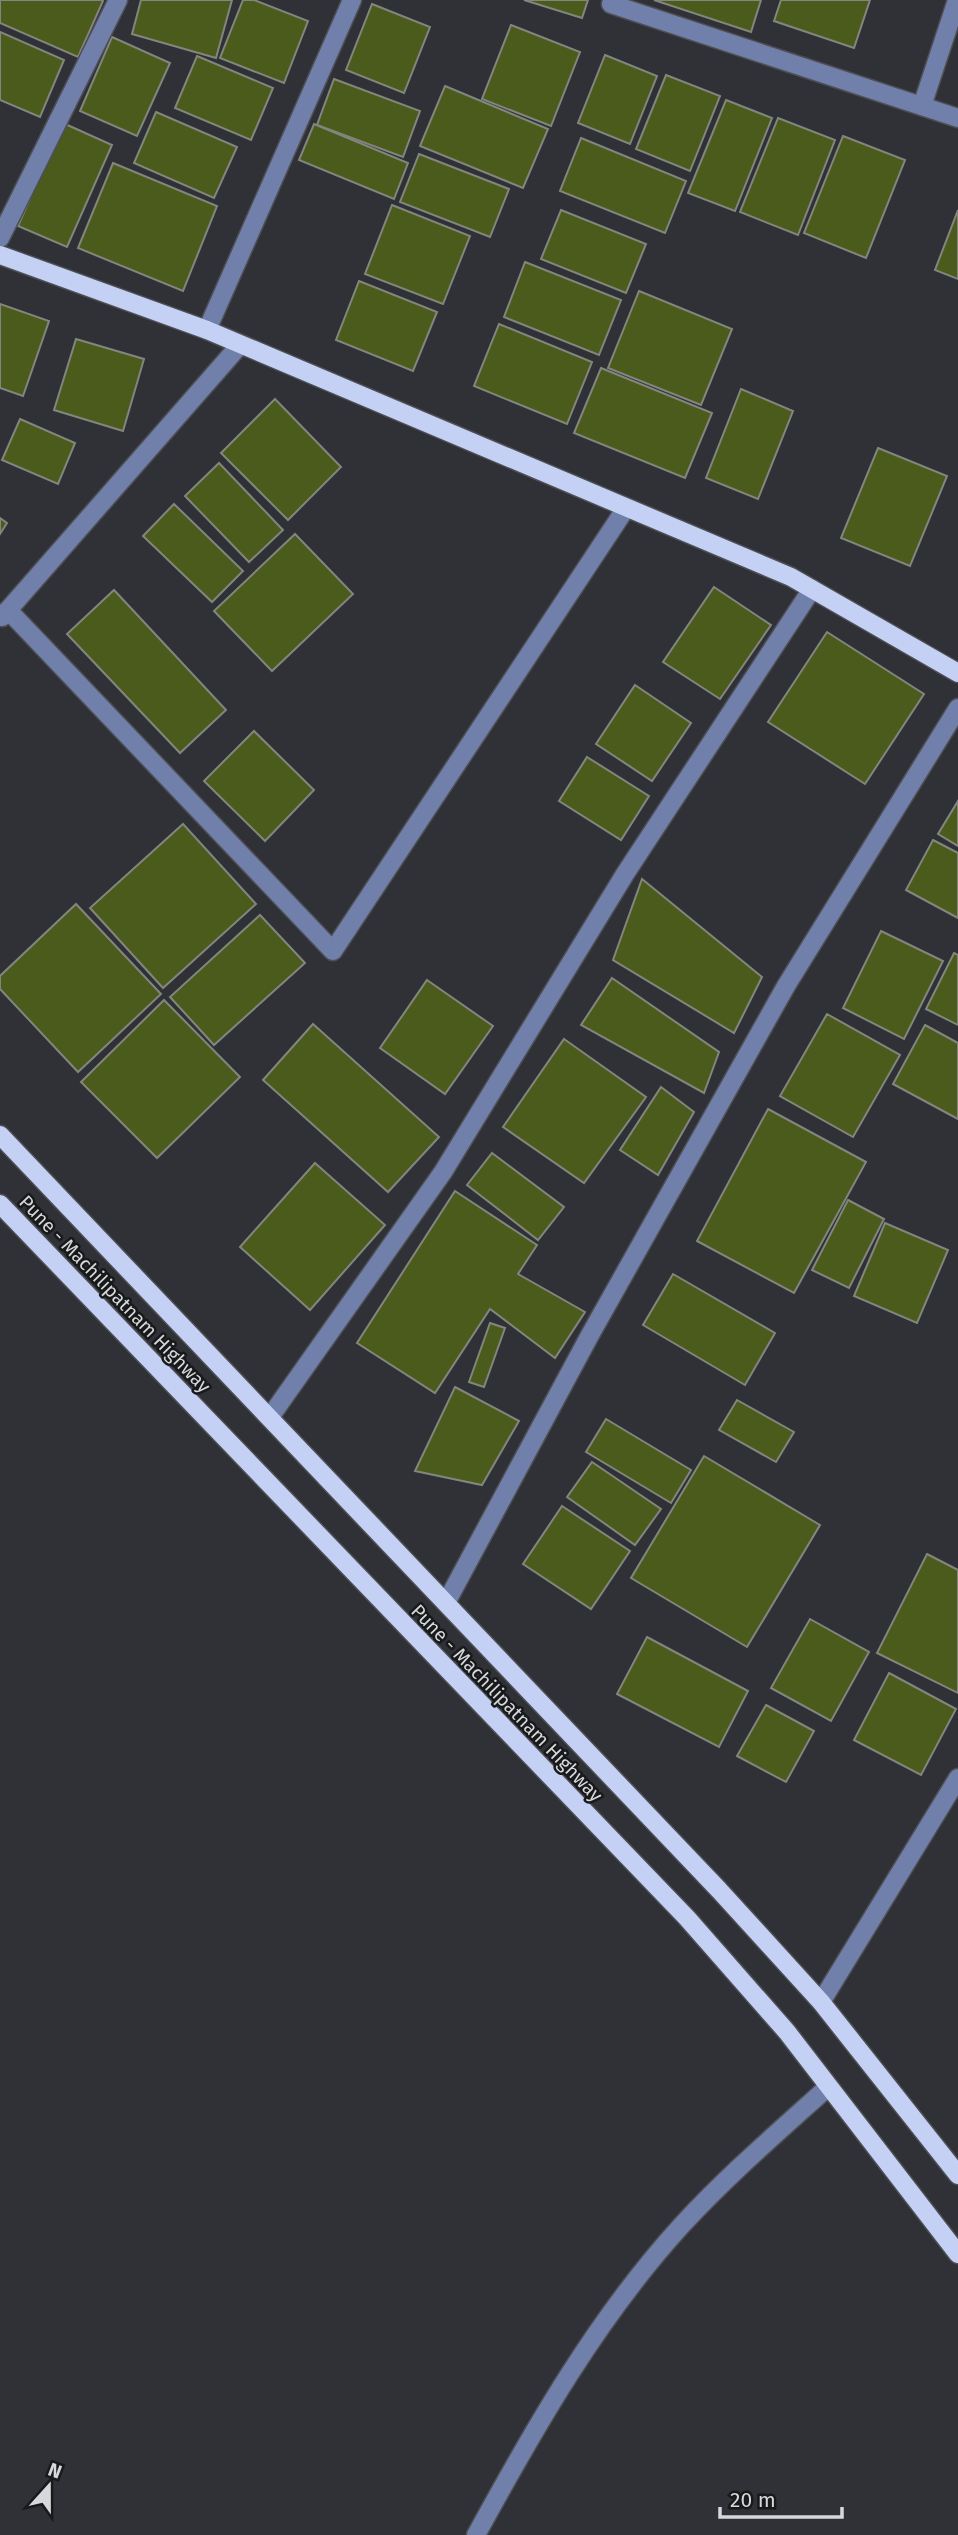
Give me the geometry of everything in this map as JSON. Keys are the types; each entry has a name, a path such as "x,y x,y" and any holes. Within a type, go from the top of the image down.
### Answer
{"main road":[{"path":"0,255 207,330 812,589 958,673"},
{"name":"Pune - Machilipatnam Highway","path":"0,1135 710,1880 821,2002 958,2175"},
{"name":"Pune - Machilipatnam Highway","path":"0,1204 687,1918 787,2032 958,2254"}],"street":[{"path":"0,238 118,0"},
{"path":"207,330 352,0"},
{"path":"922,106 957,0"},
{"path":"611,4 958,118"},
{"path":"239,345 4,615 333,951 626,508"},
{"path":"270,1417 443,1172 625,874 812,589"},
{"path":"447,1601 590,1335 786,986 958,708"},
{"path":"821,2002 958,1778"},
{"path":"476,2535 537,2424 631,2288 680,2228 732,2173 828,2087"}],"building":[{"path":"0,0 103,1 78,57 0,23"},
{"path":"141,0 232,0 216,58 132,34"},
{"path":"243,0 254,0 308,21 284,83 220,58"},
{"path":"524,0 588,0 582,18"},
{"path":"654,0 761,0 751,32"},
{"path":"781,0 870,0 854,48 774,21"},
{"path":"372,4 430,27 404,93 346,70"},
{"path":"511,25 580,52 551,126 482,99"},
{"path":"0,32 64,60 40,117 0,100"},
{"path":"112,37 170,63 137,136 80,111"},
{"path":"605,55 657,76 630,144 578,123"},
{"path":"197,56 273,88 251,140 175,108"},
{"path":"666,75 720,96 690,171 636,149"},
{"path":"334,79 420,111 403,157 317,125"},
{"path":"445,86 548,129 523,188 420,146"},
{"path":"726,100 772,118 735,211 688,193"},
{"path":"156,112 237,147 214,198 134,163"},
{"path":"778,118 835,140 798,235 740,212"},
{"path":"63,123 112,145 67,247 18,226"},
{"path":"314,124 408,163 394,199 299,160"},
{"path":"843,136 905,160 866,258 804,233"},
{"path":"581,138 686,181 665,233 560,191"},
{"path":"419,154 509,189 490,237 400,202"},
{"path":"113,163 217,206 183,291 78,248"},
{"path":"392,205 470,236 443,304 365,274"},
{"path":"561,210 646,244 626,293 541,259"},
{"path":"958,210 958,279 935,270"},
{"path":"525,262 621,300 599,355 504,317"},
{"path":"359,281 437,312 413,371 336,340"},
{"path":"639,291 732,329 701,405 608,368"},
{"path":"0,304 49,321 23,396 0,388"},
{"path":"499,324 592,362 567,424 474,386"},
{"path":"76,339 144,359 123,431 54,410"},
{"path":"601,368 712,413 685,478 574,433"},
{"path":"741,389 793,411 758,499 706,478"},
{"path":"275,399 341,467 288,520 221,453"},
{"path":"20,419 75,443 58,484 2,460"},
{"path":"878,448 947,476 910,566 841,538"},
{"path":"219,463 283,530 249,562 185,496"},
{"path":"174,504 243,571 212,602 143,536"},
{"path":"0,518 7,523 0,534"},
{"path":"295,534 353,594 272,671 214,611"},
{"path":"714,587 771,625 720,699 663,662"},
{"path":"114,590 226,710 180,753 67,634"},
{"path":"827,632 924,694 865,784 768,722"},
{"path":"635,685 691,723 652,781 596,744"},
{"path":"254,731 314,790 265,841 204,781"},
{"path":"587,757 649,796 621,840 559,801"},
{"path":"958,801 958,846 938,834"},
{"path":"183,824 256,904 163,988 90,908"},
{"path":"933,840 958,853 958,918 906,890"},
{"path":"642,879 762,977 734,1033 613,960"},
{"path":"76,904 161,994 78,1072 0,989 0,976"},
{"path":"260,915 305,963 214,1045 170,997"},
{"path":"881,931 943,961 904,1039 843,1008"},
{"path":"954,953 958,955 958,1025 926,1009"},
{"path":"612,978 719,1052 704,1093 581,1025"},
{"path":"427,980 493,1026 445,1094 380,1048"},
{"path":"164,1000 240,1077 157,1158 81,1082"},
{"path":"827,1014 900,1055 853,1137 780,1096"},
{"path":"313,1024 439,1137 388,1192 263,1080"},
{"path":"925,1025 958,1043 958,1119 893,1084"},
{"path":"564,1039 646,1097 584,1183 503,1127"},
{"path":"661,1087 694,1112 658,1175 620,1150"},
{"path":"768,1109 866,1162 794,1293 697,1241"},
{"path":"492,1153 564,1207 538,1240 467,1185"},
{"path":"315,1163 385,1225 310,1310 240,1247"},
{"path":"455,1191 537,1245 518,1274 585,1312 555,1358 490,1309 435,1393 357,1343"},
{"path":"848,1200 884,1219 849,1288 812,1270"},
{"path":"885,1223 948,1250 917,1323 854,1296"},
{"path":"673,1274 775,1333 745,1385 643,1325"},
{"path":"490,1323 505,1328 484,1387 469,1382"},
{"path":"455,1387 519,1421 482,1485 415,1471"},
{"path":"737,1400 794,1432 776,1462 719,1430"},
{"path":"606,1419 691,1470 671,1503 586,1452"},
{"path":"704,1456 820,1525 747,1647 631,1578"},
{"path":"592,1462 661,1509 635,1545 567,1497"},
{"path":"562,1506 630,1551 591,1609 523,1564"},
{"path":"927,1554 958,1570 958,1693 877,1653"},
{"path":"810,1619 869,1652 831,1721 771,1688"},
{"path":"647,1637 748,1691 719,1747 617,1694"},
{"path":"889,1673 956,1709 921,1775 854,1740"},
{"path":"766,1705 814,1731 786,1782 737,1756"}]}
